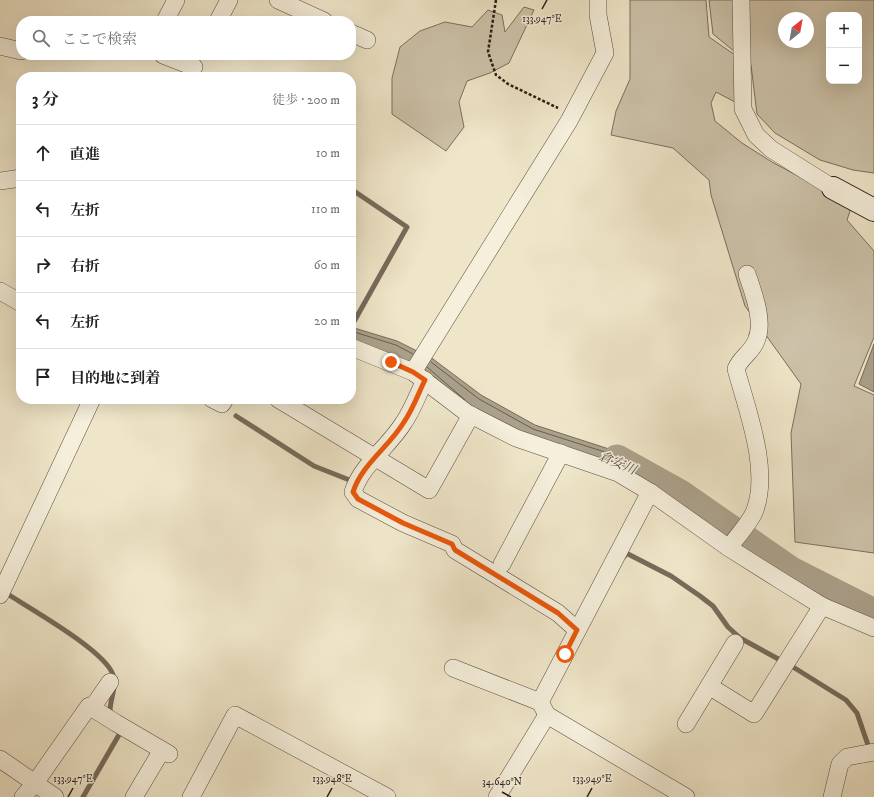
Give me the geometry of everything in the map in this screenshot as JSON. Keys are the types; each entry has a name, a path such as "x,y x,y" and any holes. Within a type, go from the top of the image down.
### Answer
{"street":[{"path":"168,16 176,0"},
{"path":"221,16 229,0"},
{"path":"278,0 313,16"},
{"path":"579,627 455,550 452,544 403,523 358,499 353,492 355,484 405,422 425,353 572,114 604,53 598,15 598,0"},
{"path":"741,0 743,109 756,135 771,149 832,188 874,210"},
{"path":"356,35 367,40"},
{"path":"0,46 16,50"},
{"path":"174,60 193,68"},
{"path":"0,181 16,179"},
{"path":"734,540 755,512 759,496 759,465 736,369 738,362 756,342 759,332 758,305 747,274"},
{"path":"0,291 16,300"},
{"path":"356,349 418,373 471,416 516,438 618,473 734,540 822,606 874,628"},
{"path":"0,594 90,404"},
{"path":"286,404 429,490 471,416"},
{"path":"502,564 560,453"},
{"path":"497,797 544,708 579,627 650,492"},
{"path":"709,686 754,714 822,606"},
{"path":"686,724 735,643"},
{"path":"453,668 544,708 686,797"},
{"path":"92,708 110,682"},
{"path":"23,797 35,783 89,706 118,725 165,752 134,797"},
{"path":"192,797 235,715 387,797"},
{"path":"832,797 840,764 847,758 874,752"},
{"path":"0,759 55,797"}],"path":[{"path":"496,0 488,52 496,75 508,84 572,114"}],"shaded area":[{"path":"630,0 706,0 709,37 735,55 735,102 716,92 711,103 715,121 742,143 772,162 852,205 847,220 874,251 874,337 854,386 874,395 874,553 795,542 791,433 801,384 745,306 711,195 709,180 673,148 611,135 616,111 630,79"},
{"path":"709,0 874,0 874,173 853,170 820,160 775,133 757,114 751,65 713,34"},
{"path":"524,7 534,10 509,63 490,73 467,81 459,102 464,127 446,151 392,114 392,78 400,47 420,31 445,22 472,27 488,10 502,15 505,32"}],"water":[{"path":"356,329 397,341 433,359 481,395 535,425 609,449 656,472 649,486 518,435 356,344"},
{"path":"874,344 874,392 859,384"}],"waterway":[{"path":"356,192 407,227 356,318"},
{"path":"236,416 314,466 352,481 354,484"},
{"name":"倉安川","path":"617,459 680,494 791,571 874,613"},
{"path":"624,557 626,553 671,576 713,606 728,627 740,638 793,667 846,700 857,713 869,748 866,748"},
{"path":"6,593 82,642 97,654 107,665 113,675 114,680 110,711 112,713"},
{"path":"83,797 120,733 119,729"}],"route":[{"path":"391,362 413,372 425,380 405,422 391,441 359,476 353,492 358,499 403,523 452,544 455,550 527,592 558,613 577,630 565,654"}]}
